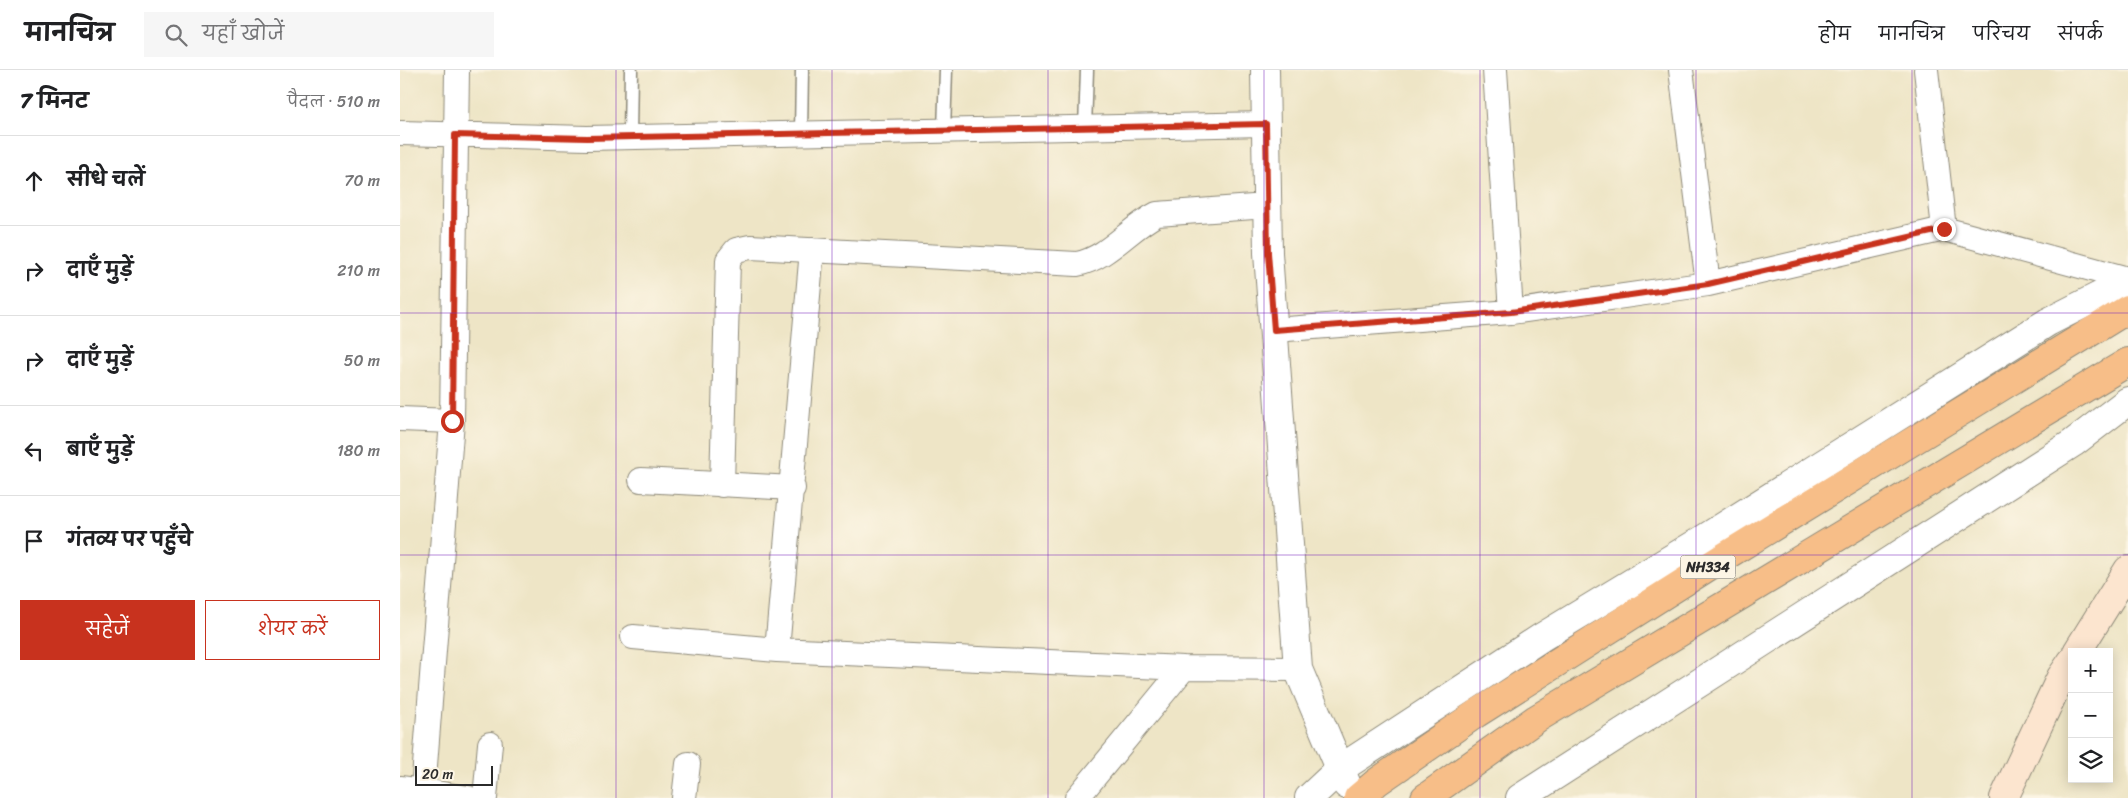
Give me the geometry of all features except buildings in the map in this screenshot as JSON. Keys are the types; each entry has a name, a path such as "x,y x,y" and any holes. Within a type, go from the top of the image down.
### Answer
{"highway":[{"name":"NH334","path":"1358,798 1377,782 1477,713 1722,558 2128,309"},
{"name":"NH334","path":"1425,798 1536,719 2128,362"}],"main road":[{"path":"2079,648 2128,570"},
{"path":"2004,798 2068,667"}],"street":[{"path":"457,70 452,421 411,790 468,798"},
{"path":"1265,70 1268,253 1298,669 1353,798"},
{"path":"1495,70 1511,312"},
{"path":"1681,70 1708,284"},
{"path":"1926,70 1944,229"},
{"path":"400,133 630,138 1266,124"},
{"path":"722,485 728,260 736,250 750,247 1077,264 1091,261 1144,221 1157,214 1267,206"},
{"path":"1274,330 1511,312 1708,284 1944,229 2128,279"},
{"path":"777,650 793,488 812,250"},
{"path":"1309,798 1340,770 1542,637 1702,540 2048,322 2103,294 2128,286"},
{"path":"1520,798 2073,443 2128,401"},
{"path":"400,419 452,421"},
{"path":"641,480 793,488"},
{"path":"633,637 777,650 1184,668 1298,669"},
{"path":"1077,798 1184,668"},
{"path":"485,798 490,744"},
{"path":"684,798 688,764"}],"lane":[{"path":"630,138 631,70"},
{"path":"801,134 802,70"},
{"path":"944,131 946,70"},
{"path":"1085,128 1087,70"}],"route":[{"path":"452,421 455,135 587,138 1266,124 1268,253 1274,330 1511,312 1708,284 1944,229"}]}
